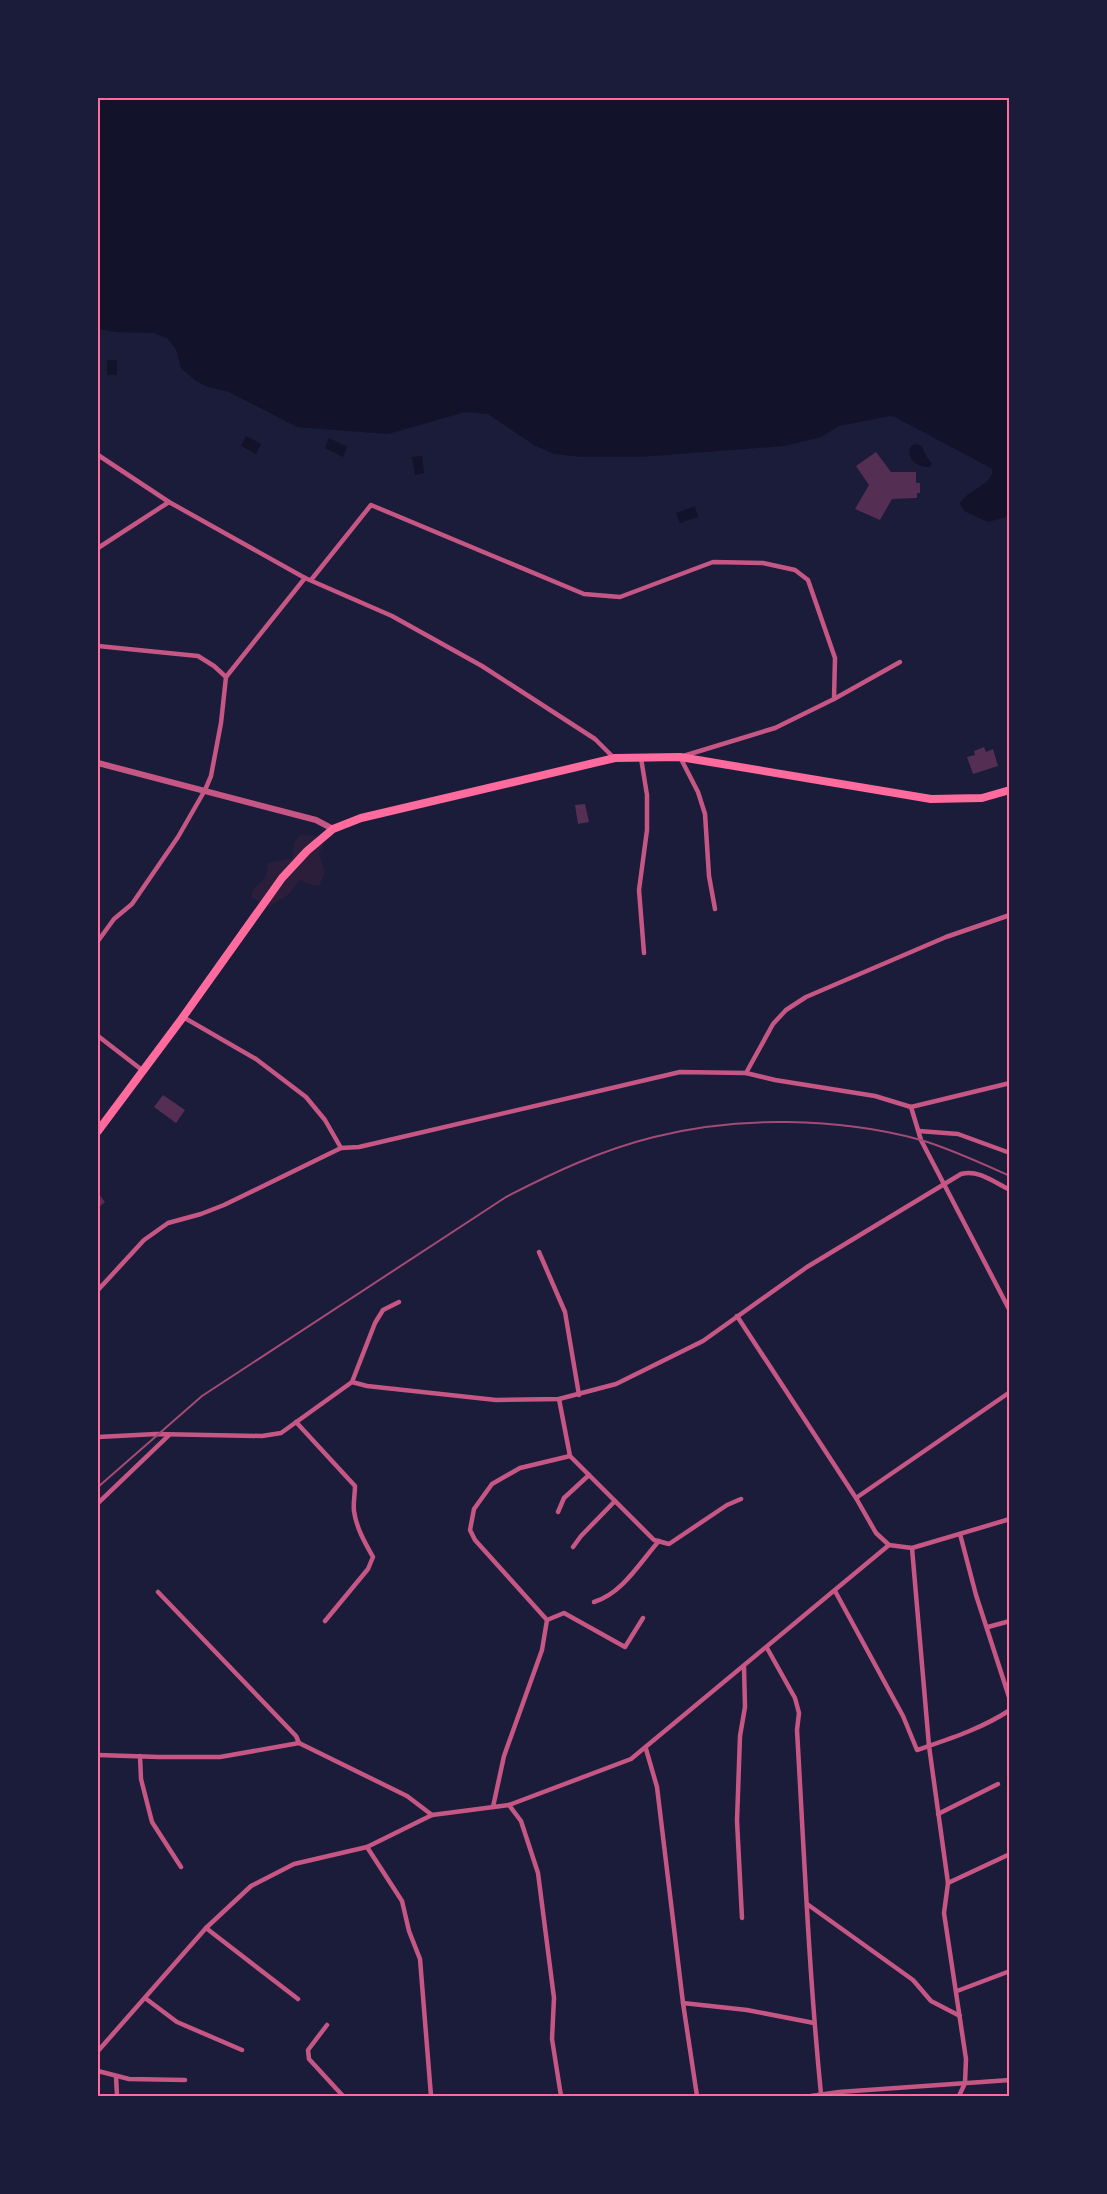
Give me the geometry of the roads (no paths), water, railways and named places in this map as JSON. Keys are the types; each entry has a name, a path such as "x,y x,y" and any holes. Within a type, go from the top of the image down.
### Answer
{"main road":[{"path":"98,1131 282,878 307,851 333,830 361,818 615,758 680,757 931,799 982,798 1010,790"}],"street":[{"path":"98,455 169,502 305,578 392,616 482,666 595,739 615,758"},
{"path":"98,548 169,502"},
{"path":"311,580 371,505 584,594 620,597 713,562 763,563 795,570 808,580 835,658 834,699"},
{"path":"98,941 114,919 132,904 178,837 212,776 226,676 305,578"},
{"path":"98,646 198,656 226,676"},
{"path":"715,909 709,876 705,814 698,792 680,757 775,728 834,699 900,662"},
{"path":"641,758 647,795 646,830 639,890 644,953"},
{"path":"98,763 316,820 333,830"},
{"path":"746,1073 773,1024 786,1010 806,998 946,937 1010,915"},
{"path":"183,1017 256,1059 306,1097 325,1120 341,1148"},
{"path":"98,1036 142,1070"},
{"path":"98,1290 144,1240 168,1223 224,1205 341,1148 359,1147 680,1072 746,1073 775,1080 875,1096 911,1107 1010,1083"},
{"path":"911,1107 921,1140 1010,1311"},
{"path":"919,1131 958,1134 1010,1153"},
{"path":"352,1382 367,1386 496,1400 559,1399 579,1395 616,1384 703,1341 807,1267 943,1183 969,1172 977,1173 1010,1190"},
{"path":"539,1252 565,1312 579,1395"},
{"path":"98,1437 262,1436 281,1433 352,1382 375,1323 383,1310 399,1302"},
{"path":"737,1316 856,1498 876,1533 889,1545 912,1548 1010,1519"},
{"path":"856,1498 1010,1392"},
{"path":"559,1399 570,1456 654,1540 669,1544 727,1505 741,1499"},
{"path":"296,1422 355,1486 353,1508 361,1536 373,1557 368,1569 325,1621"},
{"path":"98,1503 169,1435"},
{"path":"547,1620 475,1540 470,1530 474,1509 492,1484 520,1468 570,1456"},
{"path":"558,1512 564,1498 589,1475"},
{"path":"573,1547 615,1501"},
{"path":"960,1534 976,1594 1010,1700"},
{"path":"594,1602 604,1599 636,1571 659,1541"},
{"path":"98,2051 206,1928 251,1886 294,1864 367,1847 432,1815 509,1805 632,1759 889,1545"},
{"path":"912,1548 929,1746 948,1884 944,1913 966,2059 965,2083 959,2097"},
{"path":"835,1591 898,1707 917,1750 970,1732 992,1722 1010,1710"},
{"path":"158,1592 296,1736 299,1743"},
{"path":"547,1620 564,1613 625,1647 643,1618"},
{"path":"493,1807 504,1756 542,1650 547,1620"},
{"path":"988,1627 1010,1621"},
{"path":"767,1648 795,1698 799,1713 797,1730 807,1904 821,2094"},
{"path":"742,1918 737,1821 740,1736 746,1707 744,1667"},
{"path":"98,1747 99,1755 220,1757 299,1743 407,1796 432,1815"},
{"path":"646,1749 657,1787 683,2004 697,2097"},
{"path":"140,1756 141,1779 152,1822 182,1867"},
{"path":"938,1814 998,1784"},
{"path":"509,1805 521,1821 538,1873 554,1998 552,2039 561,2097"},
{"path":"367,1847 402,1901 409,1930 420,1959 431,2097"},
{"path":"948,1884 1010,1854"},
{"path":"807,1904 913,1980 931,2001 960,2016"},
{"path":"206,1928 298,1999"},
{"path":"957,1991 1008,1973"},
{"path":"145,1998 177,2022 242,2049"},
{"path":"683,2004 747,2010 814,2023"},
{"path":"327,2025 308,2050 309,2059 343,2097"},
{"path":"98,2071 129,2079 185,2080"},
{"path":"116,2076 117,2097"},
{"path":"810,2097 821,2094 1010,2080"}],"railway":[{"path":"98,1487 202,1396 506,1197 560,1170 616,1148 654,1137 719,1125 822,1123 889,1132 921,1140 1010,1176"}]}
